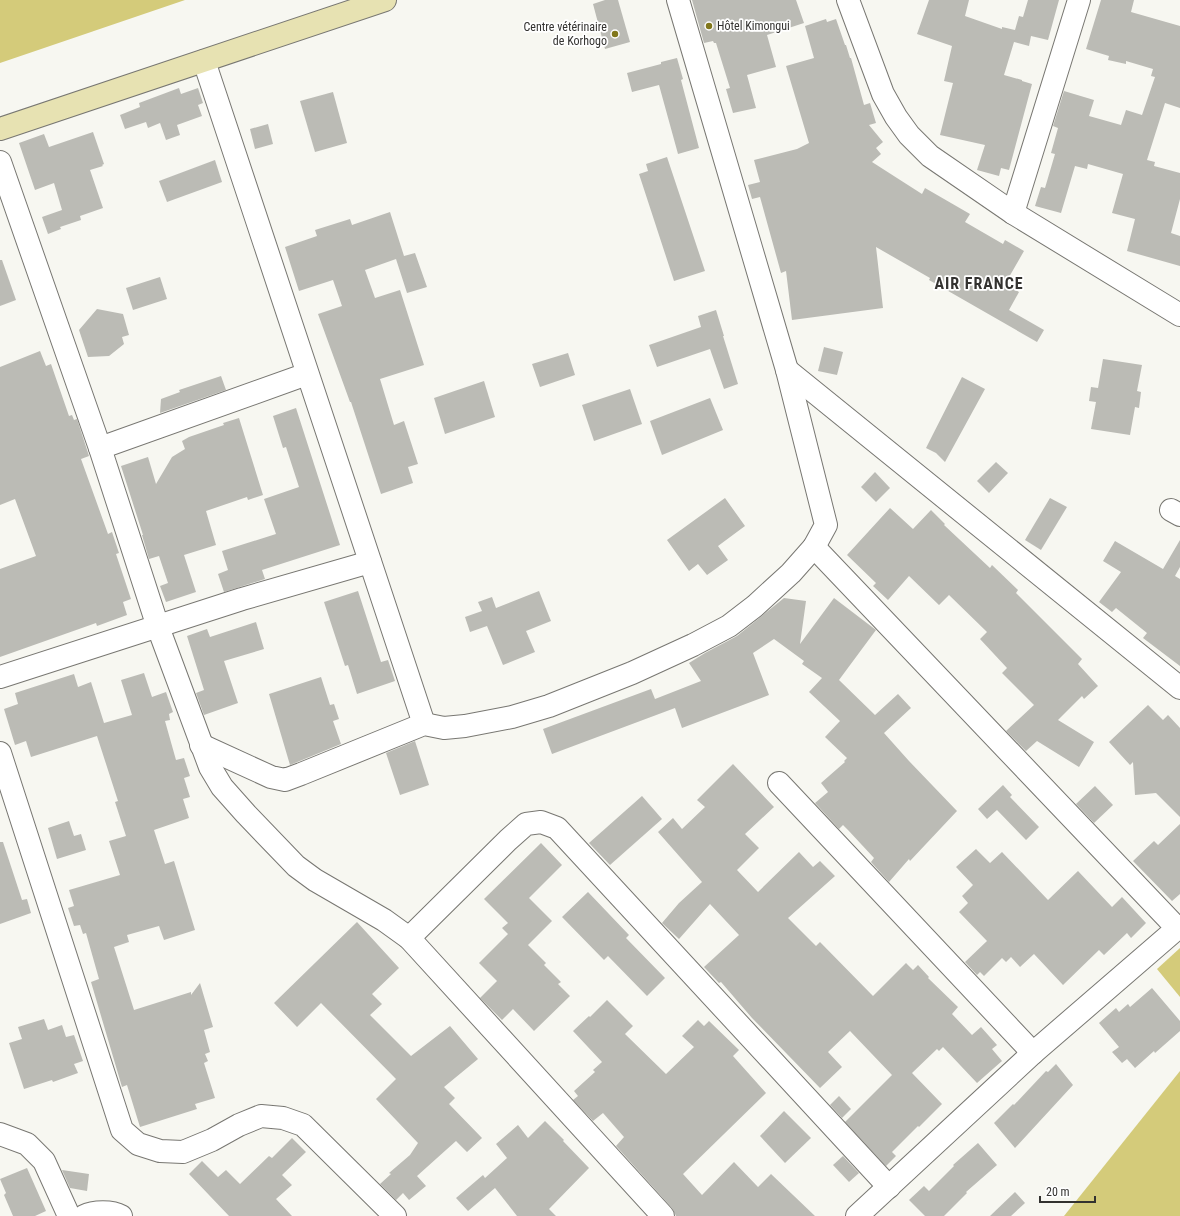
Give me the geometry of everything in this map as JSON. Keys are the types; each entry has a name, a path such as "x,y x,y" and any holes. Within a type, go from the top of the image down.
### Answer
{"main road":[{"path":"0,129 385,0"}],"street":[{"path":"201,745 265,774 285,780 424,724 444,728 465,726 512,717 549,706 639,670 693,645 729,626 765,596 814,547 826,526 787,370 678,0"},
{"path":"848,0 883,94 896,117 909,134 930,156 1013,213 1180,315"},
{"path":"1013,213 1079,0"},
{"path":"204,61 424,724"},
{"path":"0,162 100,448 158,627 201,745 210,767 222,787 296,866 315,880 384,920 409,938 663,1216"},
{"path":"787,370 1180,688"},
{"path":"100,448 307,374"},
{"path":"814,547 1179,927 1033,1053 857,1216"},
{"path":"0,678 242,599 370,562"},
{"path":"0,753 122,1130 138,1144 160,1152 183,1152 212,1140 239,1125 261,1116 283,1118 303,1125 395,1216"},
{"path":"779,783 1033,1053"},
{"path":"409,938 526,824 541,822 557,828 889,1187"},
{"path":"0,1134 27,1144 44,1161 69,1216"},
{"path":"84,1216 102,1212 121,1216"}],"shaded area":[{"path":"0,0 185,0 0,63"},
{"path":"1180,948 1180,997 1157,969"},
{"path":"1180,1071 1180,1216 1064,1216"}],"building":[{"path":"605,0 618,0 630,42 605,49 593,4"},
{"path":"692,0 796,0 804,23 767,35 776,67 747,75 756,108 733,113 726,89 730,88 716,43 713,41 704,43"},
{"path":"929,0 969,0 965,16 1002,29 1002,27 1015,30 1019,16 1023,17 1028,0 1059,0 1048,40 1031,36 1029,46 1014,42 1004,75 1032,84 1009,170 1001,168 999,176 977,170 985,145 940,135 953,83 944,81 952,46 917,34"},
{"path":"1101,0 1134,0 1131,12 1180,26 1180,108 1165,103 1147,160 1155,162 1154,166 1180,173 1180,199 1171,233 1180,236 1180,266 1127,251 1135,219 1112,213 1123,174 1088,164 1087,169 1075,166 1061,213 1035,206 1041,187 1045,188 1055,154 1051,153 1058,128 1053,126 1064,91 1094,100 1089,116 1121,125 1126,110 1142,115 1155,77 1151,76 1153,69 1126,61 1126,64 1108,60 1109,56 1086,49"},
{"path":"826,19 827,22 836,19 851,58 864,105 870,103 876,123 869,125 883,142 876,148 881,154 872,162 922,194 925,188 970,214 965,222 1003,244 1005,240 1024,251 1005,284 1019,292 1009,310 1044,330 1037,342 929,280 930,278 876,247 883,308 792,320 786,271 781,273 760,197 752,199 748,185 760,182 754,160 797,149 809,143 786,66 814,58 805,26"},
{"path":"677,58 683,79 681,80 699,148 678,154 659,85 632,92 627,73"},
{"path":"179,88 181,94 198,88 203,103 198,105 202,116 177,125 180,135 166,140 160,123 148,128 146,122 125,129 120,115 140,107 139,103"},
{"path":"333,92 347,143 315,152 300,101"},
{"path":"268,124 273,144 255,149 250,129"},
{"path":"93,132 104,164 102,165 103,166 90,170 103,208 80,216 81,220 60,227 61,229 48,234 42,217 62,210 54,183 35,190 19,143 44,134 49,147"},
{"path":"667,157 705,271 674,281 639,174 648,171 646,164"},
{"path":"215,160 222,182 167,202 159,181"},
{"path":"390,212 404,256 415,253 427,287 407,293 396,259 365,270 375,298 400,290 424,365 380,379 394,425 404,421 418,464 408,467 413,483 381,494 351,402 318,314 342,306 333,280 299,291 285,247 317,236 315,230 350,219 352,225"},
{"path":"0,260 2,260 16,300 0,306"},
{"path":"160,277 167,299 133,310 126,288"},
{"path":"97,309 123,314 129,335 122,337 124,344 109,356 88,357 79,330"},
{"path":"716,310 738,384 724,389 710,349 657,367 649,345 701,327 698,316"},
{"path":"824,347 843,352 837,375 818,371"},
{"path":"40,351 46,366 51,364 69,416 72,415 74,420 77,419 89,456 81,459 108,534 112,532 119,553 116,554 131,599 123,602 127,615 97,626 96,623 0,657 0,569 36,556 15,499 0,505 0,367"},
{"path":"568,353 575,375 540,387 532,364"},
{"path":"1103,359 1142,365 1137,391 1141,392 1139,408 1135,407 1130,435 1091,429 1096,402 1089,401 1091,387 1098,388"},
{"path":"221,376 226,390 160,413 161,399 180,392 179,390"},
{"path":"962,377 985,389 945,462 936,453 926,448"},
{"path":"484,381 495,417 445,434 434,398"},
{"path":"630,389 642,424 594,441 582,405"},
{"path":"710,398 723,430 662,455 650,421"},
{"path":"296,408 340,545 262,570 265,579 224,592 218,574 228,570 222,551 276,534 264,499 299,487 286,447 283,448 273,416"},
{"path":"239,418 263,495 248,500 247,497 206,511 216,545 184,555 196,592 166,602 160,586 168,583 159,556 149,559 121,466 148,457 156,484 172,457 185,449 182,441 189,437 224,425 223,423"},
{"path":"996,462 1008,473 989,493 977,481"},
{"path":"875,472 890,488 876,502 861,487"},
{"path":"725,498 745,526 718,546 728,560 707,575 698,564 689,571 667,540"},
{"path":"1050,498 1067,507 1041,550 1025,540"},
{"path":"890,508 913,529 931,510 945,524 944,525 990,568 992,565 1018,590 1016,593 1082,659 1078,664 1098,686 1084,699 1082,696 1058,720 1094,742 1079,767 1037,741 1026,751 1006,731 1034,705 1002,673 1007,668 980,639 987,632 949,595 939,605 909,576 888,600 873,586 876,583 847,555"},
{"path":"1180,540 1180,567 1175,576 1180,579 1180,666 1143,638 1147,633 1116,608 1112,612 1099,602 1121,572 1103,561 1115,541 1163,569"},
{"path":"358,591 381,662 388,660 395,681 357,694 348,665 345,666 324,602"},
{"path":"539,591 551,621 526,631 535,652 503,665 487,626 470,632 465,617 482,611 478,602 492,597 496,608"},
{"path":"784,598 806,601 800,644 834,598 876,630 839,680 875,715 898,694 911,708 884,733 957,811 910,861 909,859 889,882 871,862 874,858 848,830 843,825 839,829 815,803 828,792 821,783 845,762 844,761 847,758 825,737 840,721 809,692 822,678 802,664 804,661 774,639 753,653 769,695 682,728 675,708 552,754 543,729 651,689 655,699 701,681 689,663 737,636"},
{"path":"256,622 264,649 224,661 238,703 204,715 196,693 204,690 187,636 207,629 210,637"},
{"path":"144,673 152,697 166,692 173,712 169,714 170,720 165,721 176,760 184,758 190,776 184,778 190,797 183,799 189,818 154,830 165,864 174,861 195,930 164,940 159,926 127,935 129,942 114,947 134,1010 191,992 191,995 200,983 213,1027 204,1030 210,1052 205,1054 208,1061 204,1063 215,1098 195,1104 197,1109 140,1127 127,1085 122,1087 91,982 99,979 86,933 83,934 80,925 74,926 68,908 74,906 69,890 120,875 109,841 126,836 115,802 118,801 97,736 31,757 26,741 15,745 4,709 18,704 15,693 74,674 78,687 91,682 104,723 132,715 121,680"},
{"path":"321,677 330,705 334,704 339,719 333,721 341,744 290,765 269,694"},
{"path":"1148,705 1163,720 1168,715 1180,728 1180,817 1156,793 1135,795 1133,762 1130,765 1109,742"},
{"path":"415,741 429,785 400,795 386,753"},
{"path":"733,764 774,807 745,834 759,848 737,870 758,892 799,852 813,867 820,861 835,876 788,918 816,946 820,942 873,996 906,963 913,970 918,965 929,977 928,978 958,1007 952,1014 972,1035 981,1027 997,1045 992,1049 1002,1061 977,1083 943,1047 939,1051 937,1049 912,1073 942,1104 892,1152 896,1156 886,1166 845,1122 892,1075 850,1031 828,1052 842,1067 820,1088 752,1018 721,982 719,983 704,967 739,935 710,904 679,939 662,923 679,903 702,882 658,832 673,818 682,829 705,807 697,800"},
{"path":"1003,785 1012,795 1010,797 1039,827 1026,840 997,810 987,819 978,809"},
{"path":"1095,786 1113,805 1094,823 1076,804"},
{"path":"642,796 662,819 610,865 589,843"},
{"path":"69,821 74,836 81,834 86,850 57,859 48,828"},
{"path":"1180,824 1180,894 1172,901 1133,861 1154,841 1158,845"},
{"path":"0,842 3,842 22,900 27,899 31,913 0,924"},
{"path":"541,843 562,865 529,898 552,921 528,945 546,963 544,965 561,982 558,984 570,996 534,1031 513,1009 502,1020 480,998 497,981 479,963 508,934 502,928 508,923 484,899"},
{"path":"976,849 990,863 1002,852 1048,900 1078,871 1112,907 1122,897 1146,923 1131,938 1127,933 1104,955 1099,950 1063,985 1034,954 1020,967 1011,957 1006,962 1002,958 984,976 980,972 977,975 965,962 987,941 959,912 968,903 962,896 973,885 956,867"},
{"path":"588,892 629,935 626,938 665,978 647,996 608,956 604,960 562,917"},
{"path":"357,922 399,968 372,994 382,1004 370,1015 411,1056 450,1026 478,1059 444,1087 455,1098 449,1104 482,1138 467,1152 456,1141 417,1176 426,1186 409,1200 403,1193 396,1200 380,1184 391,1174 389,1173 410,1155 418,1143 376,1099 396,1079 321,1003 297,1027 274,1003"},
{"path":"1152,988 1180,1021 1180,1031 1135,1068 1127,1059 1122,1063 1112,1052 1119,1047 1099,1023 1116,1008 1119,1012 1128,1004 1130,1007"},
{"path":"607,1000 633,1026 625,1034 666,1074 694,1047 682,1036 698,1020 704,1026 709,1021 739,1050 733,1056 766,1093 683,1174 702,1195 734,1162 758,1187 771,1174 815,1216 676,1216 672,1208 616,1146 624,1137 603,1113 593,1121 573,1100 578,1096 574,1091 595,1072 593,1070 602,1062 573,1031"},
{"path":"44,1019 48,1030 62,1025 66,1037 74,1035 83,1061 74,1064 78,1073 53,1082 52,1080 24,1089 9,1043 22,1039 18,1027"},
{"path":"1056,1064 1073,1085 1015,1148 994,1123 1013,1104 1014,1105 1046,1071 1048,1072"},
{"path":"839,1096 851,1109 842,1118 830,1105"},
{"path":"784,1111 811,1138 785,1163 760,1136"},
{"path":"545,1121 589,1168 549,1209 556,1216 517,1216 495,1188 468,1211 456,1198 483,1175 485,1178 507,1158 496,1144 518,1125 528,1138"},
{"path":"292,1138 306,1152 282,1175 292,1185 276,1199 292,1216 229,1216 189,1174 202,1161 218,1177 226,1170 240,1184 269,1156 272,1158"},
{"path":"978,1143 997,1165 966,1192 967,1193 944,1216 925,1216 909,1200 924,1186 929,1191 954,1166 953,1165"},
{"path":"843,1156 859,1173 849,1182 833,1165"},
{"path":"27,1168 46,1211 35,1216 13,1216 4,1195 6,1193 0,1179"},
{"path":"62,1170 89,1174 87,1191 70,1188"},
{"path":"1015,1192 1025,1203 1011,1216 990,1216"}],"place":[{"name":"Hôtel Kimongui","path":"709,26"},
{"name":"Centre vétérinaire de Korhogo","path":"615,34"}],"district":[{"name":"AIR FRANCE","path":"979,283"}]}
